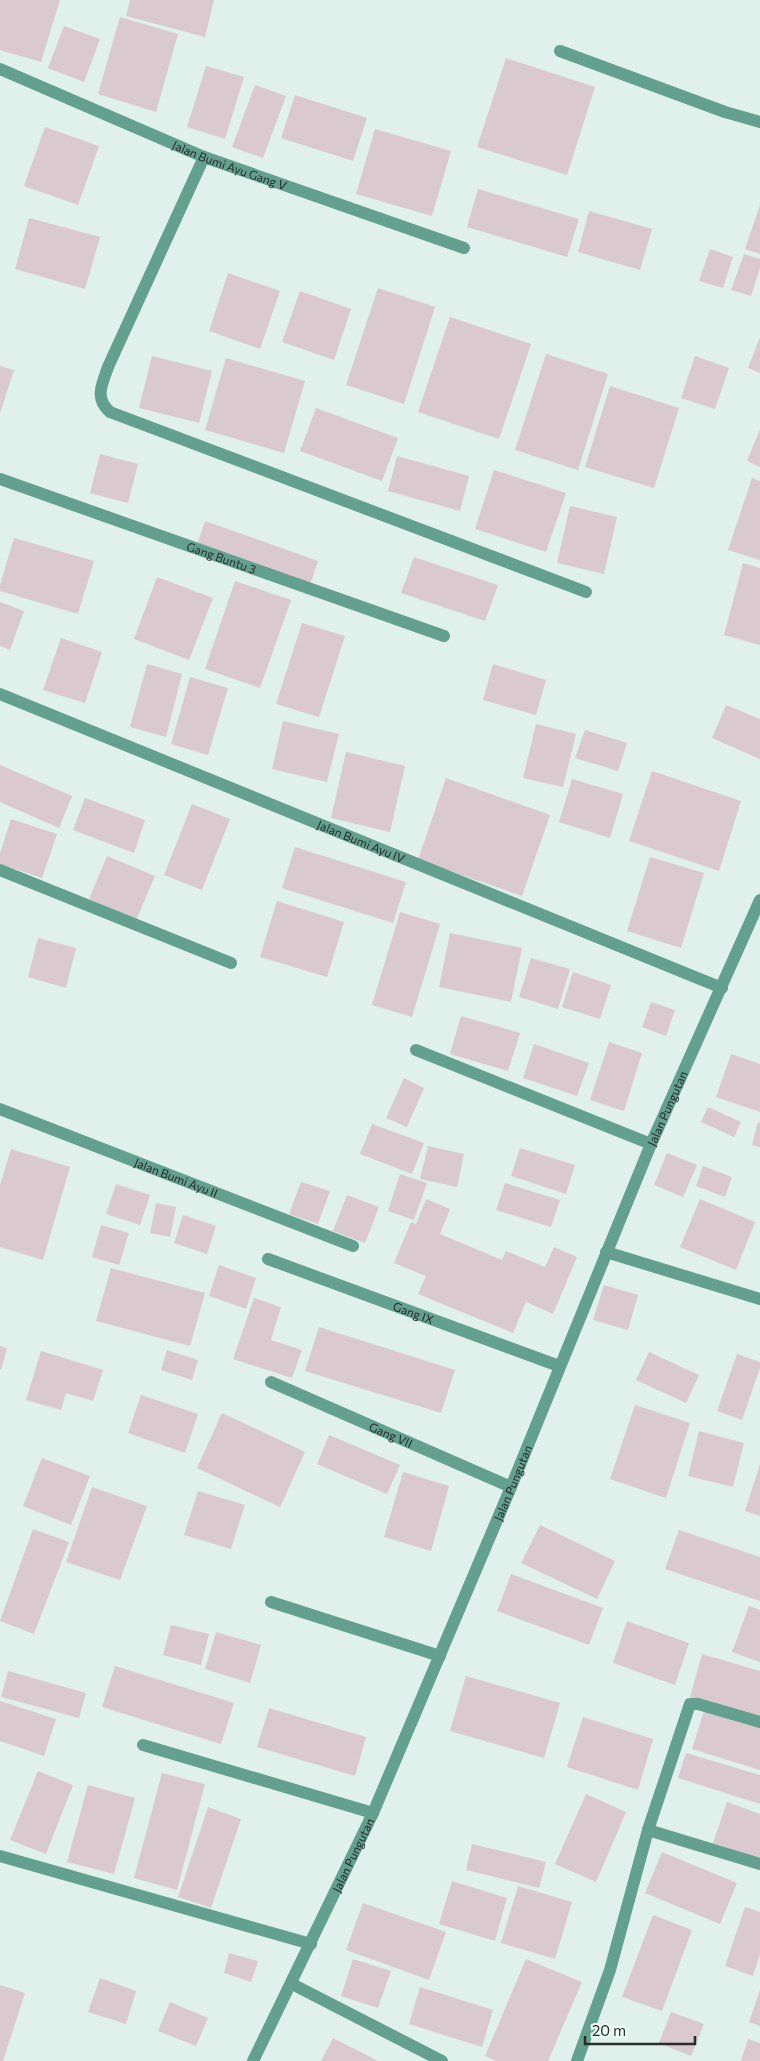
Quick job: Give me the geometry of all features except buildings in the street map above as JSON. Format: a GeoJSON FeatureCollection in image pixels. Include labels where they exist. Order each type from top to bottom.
{"type":"FeatureCollection","features":[{"type":"Feature","properties":{"kind":"street"},"geometry":{"type":"LineString","coordinates":[[560,51],[725,112],[760,122]]}},
{"type":"Feature","properties":{"kind":"street","name":"Jalan Bumi Ayu Gang V"},"geometry":{"type":"LineString","coordinates":[[0,69],[204,157],[464,248]]}},
{"type":"Feature","properties":{"kind":"street"},"geometry":{"type":"LineString","coordinates":[[204,157],[108,367],[101,392],[102,406],[110,412],[586,592]]}},
{"type":"Feature","properties":{"kind":"street","name":"Gang Buntu 3"},"geometry":{"type":"LineString","coordinates":[[0,479],[444,636]]}},
{"type":"Feature","properties":{"kind":"street","name":"Jalan Bumi Ayu IV"},"geometry":{"type":"LineString","coordinates":[[0,694],[722,988]]}},
{"type":"Feature","properties":{"kind":"street"},"geometry":{"type":"LineString","coordinates":[[0,870],[231,963]]}},
{"type":"Feature","properties":{"kind":"street","name":"Jalan Pungutan"},"geometry":{"type":"LineString","coordinates":[[253,2061],[292,1984],[373,1813],[511,1487],[651,1144],[760,900]]}},
{"type":"Feature","properties":{"kind":"street"},"geometry":{"type":"LineString","coordinates":[[416,1050],[651,1144]]}},
{"type":"Feature","properties":{"kind":"street","name":"Jalan Bumi Ayu II"},"geometry":{"type":"LineString","coordinates":[[0,1109],[353,1246]]}},
{"type":"Feature","properties":{"kind":"street"},"geometry":{"type":"LineString","coordinates":[[606,1252],[760,1299]]}},
{"type":"Feature","properties":{"kind":"street","name":"Gang IX"},"geometry":{"type":"LineString","coordinates":[[268,1259],[559,1366]]}},
{"type":"Feature","properties":{"kind":"street","name":"Gang VII"},"geometry":{"type":"LineString","coordinates":[[270,1382],[511,1487]]}},
{"type":"Feature","properties":{"kind":"street"},"geometry":{"type":"LineString","coordinates":[[271,1602],[440,1656]]}},
{"type":"Feature","properties":{"kind":"street"},"geometry":{"type":"LineString","coordinates":[[577,2061],[610,1970],[648,1830],[690,1704],[698,1704],[760,1722]]}},
{"type":"Feature","properties":{"kind":"street"},"geometry":{"type":"LineString","coordinates":[[143,1745],[373,1813]]}},
{"type":"Feature","properties":{"kind":"street"},"geometry":{"type":"LineString","coordinates":[[648,1830],[760,1864]]}},
{"type":"Feature","properties":{"kind":"street"},"geometry":{"type":"LineString","coordinates":[[0,1856],[311,1944]]}},
{"type":"Feature","properties":{"kind":"street"},"geometry":{"type":"LineString","coordinates":[[292,1984],[442,2061]]}}]}
